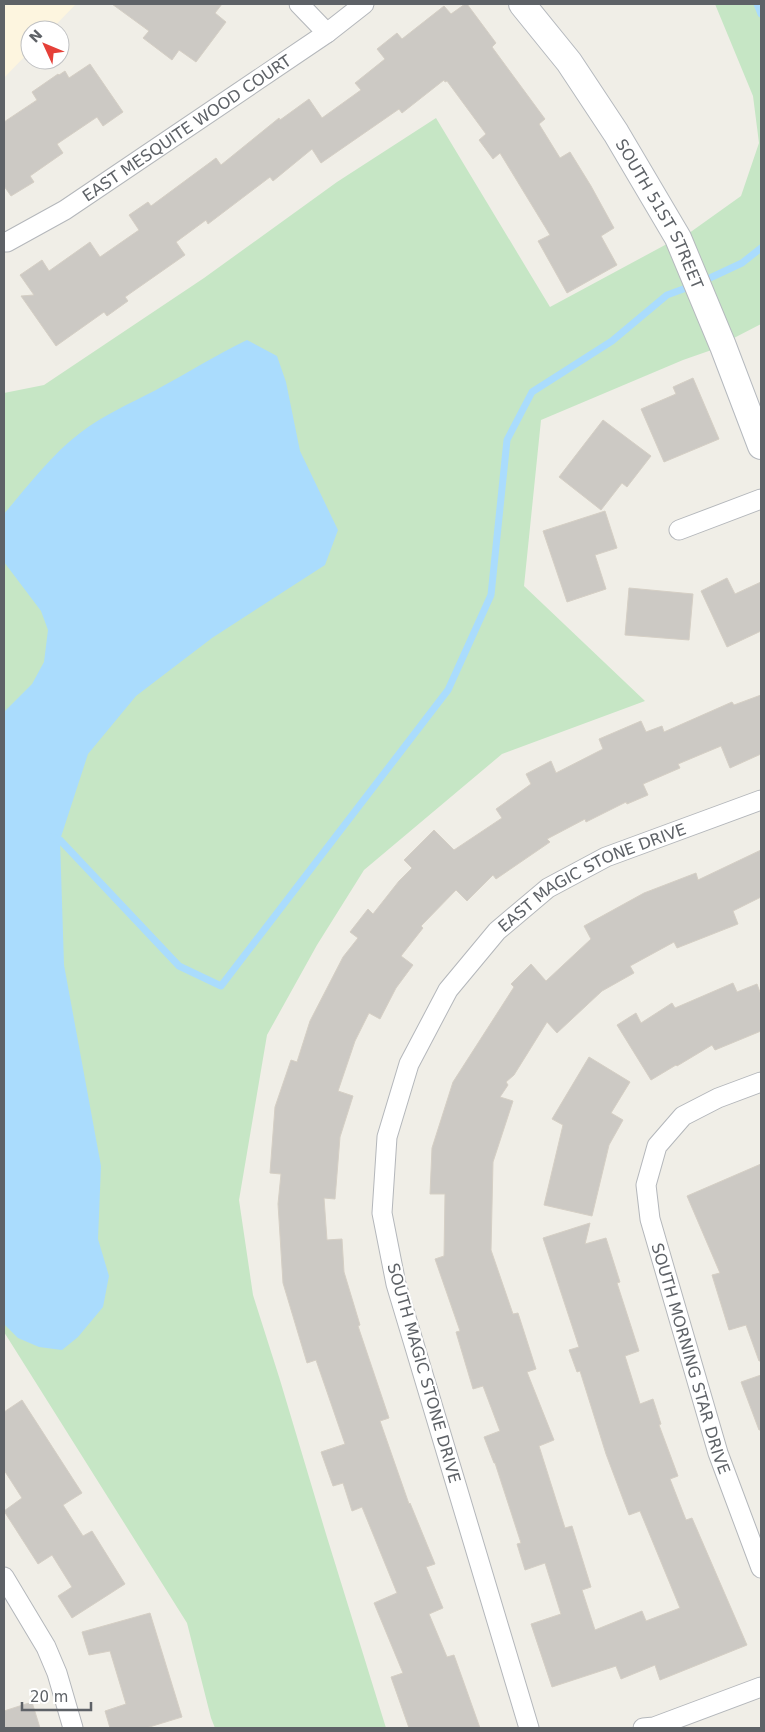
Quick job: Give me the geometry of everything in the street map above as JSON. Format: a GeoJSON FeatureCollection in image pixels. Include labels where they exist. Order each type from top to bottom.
{"type":"FeatureCollection","features":[{"type":"Feature","properties":{"kind":"street"},"geometry":{"type":"LineString","coordinates":[[299,4],[327,33]]}},
{"type":"Feature","properties":{"kind":"street","name":"EAST MESQUITE WOOD COURT"},"geometry":{"type":"LineString","coordinates":[[4,242],[65,210],[327,33],[364,4]]}},
{"type":"Feature","properties":{"kind":"street","name":"SOUTH 51ST STREET"},"geometry":{"type":"LineString","coordinates":[[522,4],[569,62],[616,133],[678,238],[723,346],[761,446]]}},
{"type":"Feature","properties":{"kind":"street"},"geometry":{"type":"LineString","coordinates":[[679,530],[761,499]]}},
{"type":"Feature","properties":{"kind":"street","name":"EAST MAGIC STONE DRIVE"},"geometry":{"type":"LineString","coordinates":[[448,990],[497,931],[548,888],[606,857],[761,800]]}},
{"type":"Feature","properties":{"kind":"street","name":"SOUTH MAGIC STONE DRIVE"},"geometry":{"type":"LineString","coordinates":[[448,990],[409,1064],[387,1137],[382,1213],[396,1284],[529,1728]]}},
{"type":"Feature","properties":{"kind":"street","name":"SOUTH MORNING STAR DRIVE"},"geometry":{"type":"LineString","coordinates":[[761,1082],[718,1098],[683,1116],[657,1146],[646,1185],[650,1219],[718,1453],[761,1568]]}},
{"type":"Feature","properties":{"kind":"street"},"geometry":{"type":"LineString","coordinates":[[4,1577],[46,1647],[57,1673],[73,1728]]}},
{"type":"Feature","properties":{"kind":"street"},"geometry":{"type":"LineString","coordinates":[[643,1728],[654,1727],[761,1687]]}},
{"type":"Feature","properties":{"kind":"shaded area"},"geometry":{"type":"Polygon","coordinates":[[[4,4],[76,4],[61,20],[20,20],[20,61],[4,78],[4,4]]]}},
{"type":"Feature","properties":{"kind":"green space"},"geometry":{"type":"Polygon","coordinates":[[[715,4],[761,4],[761,324],[732,339],[685,236],[741,196],[759,143],[753,96],[715,4]]]}},
{"type":"Feature","properties":{"kind":"green space"},"geometry":{"type":"Polygon","coordinates":[[[436,118],[550,307],[678,238],[723,346],[683,360],[541,420],[524,586],[645,701],[502,754],[364,870],[317,945],[267,1035],[239,1200],[253,1295],[386,1728],[215,1728],[187,1623],[4,1332],[4,393],[44,385],[204,278],[337,182],[436,118]]]}},
{"type":"Feature","properties":{"kind":"water"},"geometry":{"type":"Polygon","coordinates":[[[247,340],[277,356],[286,382],[300,451],[338,530],[325,565],[212,638],[136,696],[88,754],[60,840],[64,965],[101,1166],[98,1239],[109,1276],[103,1307],[78,1337],[62,1350],[39,1347],[18,1338],[4,1324],[4,712],[32,684],[44,662],[48,630],[41,611],[4,562],[4,514],[49,461],[70,441],[89,427],[247,340]]]}},
{"type":"Feature","properties":{"kind":"building"},"geometry":{"type":"Polygon","coordinates":[[[112,4],[222,4],[215,13],[226,22],[196,62],[179,50],[172,60],[143,38],[149,31],[112,4]]]}},
{"type":"Feature","properties":{"kind":"building"},"geometry":{"type":"Polygon","coordinates":[[[467,4],[496,43],[492,47],[545,119],[539,124],[560,158],[570,152],[591,186],[614,228],[601,236],[617,265],[567,293],[538,241],[550,235],[500,153],[493,159],[479,140],[486,134],[447,81],[445,82],[444,80],[402,113],[399,109],[321,163],[312,149],[273,181],[270,177],[208,224],[206,220],[176,242],[185,255],[125,297],[128,301],[107,316],[104,312],[56,346],[21,296],[34,295],[20,275],[42,260],[49,271],[90,242],[100,257],[139,230],[129,215],[148,202],[151,206],[216,158],[221,165],[279,118],[280,120],[309,99],[322,118],[361,90],[355,83],[385,59],[377,49],[397,33],[402,39],[444,6],[451,14],[467,4]]]}},
{"type":"Feature","properties":{"kind":"building"},"geometry":{"type":"Polygon","coordinates":[[[90,64],[123,112],[103,126],[97,117],[57,144],[63,153],[30,176],[34,182],[11,196],[4,186],[4,122],[37,100],[32,92],[58,74],[65,71],[69,78],[90,64]]]}},
{"type":"Feature","properties":{"kind":"building"},"geometry":{"type":"Polygon","coordinates":[[[693,378],[719,439],[664,462],[641,409],[676,394],[673,387],[693,378]]]}},
{"type":"Feature","properties":{"kind":"building"},"geometry":{"type":"Polygon","coordinates":[[[603,420],[651,456],[627,487],[622,483],[601,510],[559,477],[603,420]]]}},
{"type":"Feature","properties":{"kind":"building"},"geometry":{"type":"Polygon","coordinates":[[[605,511],[617,548],[595,555],[606,589],[567,602],[543,531],[605,511]]]}},
{"type":"Feature","properties":{"kind":"building"},"geometry":{"type":"Polygon","coordinates":[[[727,578],[735,594],[761,582],[761,631],[727,647],[701,591],[727,578]]]}},
{"type":"Feature","properties":{"kind":"building"},"geometry":{"type":"Polygon","coordinates":[[[629,588],[693,594],[689,640],[625,635],[629,588]]]}},
{"type":"Feature","properties":{"kind":"building"},"geometry":{"type":"Polygon","coordinates":[[[761,695],[761,754],[730,768],[721,746],[678,764],[680,768],[643,784],[648,795],[627,804],[626,802],[586,822],[585,819],[547,839],[550,842],[496,879],[493,875],[467,901],[456,890],[421,926],[423,928],[401,956],[413,965],[396,988],[380,1019],[369,1013],[355,1041],[338,1091],[353,1096],[340,1137],[335,1199],[324,1198],[327,1240],[342,1239],[344,1272],[360,1325],[358,1326],[389,1418],[380,1421],[409,1504],[435,1564],[426,1567],[443,1608],[429,1614],[447,1657],[454,1655],[480,1728],[409,1728],[391,1677],[403,1673],[374,1603],[397,1593],[362,1507],[352,1511],[343,1483],[333,1486],[321,1452],[345,1444],[316,1360],[307,1363],[283,1283],[278,1204],[281,1174],[270,1173],[275,1107],[291,1060],[297,1062],[310,1021],[343,957],[358,938],[350,932],[368,909],[373,914],[399,881],[412,868],[404,860],[434,830],[454,850],[502,818],[496,809],[531,784],[526,774],[551,761],[556,773],[603,749],[599,739],[641,721],[646,732],[662,726],[664,732],[732,702],[734,705],[761,695]]]}},
{"type":"Feature","properties":{"kind":"building"},"geometry":{"type":"Polygon","coordinates":[[[761,850],[761,897],[733,911],[738,924],[677,948],[674,942],[630,966],[634,973],[602,991],[557,1033],[547,1022],[514,1075],[506,1082],[508,1085],[500,1097],[513,1101],[493,1162],[491,1250],[513,1314],[518,1313],[536,1369],[527,1372],[554,1440],[539,1446],[565,1528],[572,1526],[591,1587],[582,1590],[595,1630],[642,1611],[646,1621],[680,1608],[640,1511],[629,1515],[606,1454],[580,1371],[577,1372],[569,1350],[579,1347],[543,1238],[590,1223],[585,1244],[606,1238],[620,1282],[617,1283],[639,1351],[625,1356],[640,1404],[653,1399],[661,1424],[659,1425],[678,1476],[670,1479],[686,1520],[692,1518],[747,1645],[660,1680],[655,1665],[621,1679],[616,1666],[552,1687],[531,1624],[561,1614],[545,1563],[525,1570],[517,1544],[521,1543],[495,1463],[484,1437],[500,1431],[483,1386],[473,1389],[456,1332],[460,1331],[435,1259],[444,1256],[445,1194],[430,1194],[432,1148],[453,1082],[514,987],[511,984],[531,964],[546,981],[591,939],[584,926],[644,893],[696,873],[698,880],[761,850]]]}},
{"type":"Feature","properties":{"kind":"building"},"geometry":{"type":"Polygon","coordinates":[[[733,983],[737,992],[757,984],[761,995],[761,1031],[715,1050],[712,1045],[651,1080],[617,1025],[636,1013],[641,1023],[672,1003],[675,1008],[733,983]]]}},
{"type":"Feature","properties":{"kind":"building"},"geometry":{"type":"Polygon","coordinates":[[[589,1057],[630,1082],[611,1113],[623,1120],[609,1145],[592,1216],[544,1205],[563,1125],[552,1119],[589,1057]]]}},
{"type":"Feature","properties":{"kind":"building"},"geometry":{"type":"Polygon","coordinates":[[[761,1164],[761,1361],[759,1361],[746,1325],[729,1330],[712,1275],[720,1273],[687,1196],[761,1164]]]}},
{"type":"Feature","properties":{"kind":"building"},"geometry":{"type":"Polygon","coordinates":[[[761,1375],[761,1430],[759,1430],[741,1382],[761,1375]]]}},
{"type":"Feature","properties":{"kind":"building"},"geometry":{"type":"Polygon","coordinates":[[[22,1400],[82,1493],[63,1505],[83,1536],[92,1531],[125,1584],[72,1618],[58,1596],[72,1587],[52,1555],[38,1564],[4,1511],[22,1498],[4,1470],[4,1412],[22,1400]]]}},
{"type":"Feature","properties":{"kind":"building"},"geometry":{"type":"Polygon","coordinates":[[[150,1613],[182,1717],[146,1728],[110,1728],[105,1711],[126,1704],[110,1651],[89,1655],[82,1632],[150,1613]]]}},
{"type":"Feature","properties":{"kind":"building"},"geometry":{"type":"Polygon","coordinates":[[[32,1702],[40,1728],[4,1728],[4,1711],[32,1702]]]}},
{"type":"Feature","properties":{"kind":"waterway"},"geometry":{"type":"LineString","coordinates":[[757,4],[761,14]]}},
{"type":"Feature","properties":{"kind":"waterway"},"geometry":{"type":"LineString","coordinates":[[53,837],[60,840],[179,966],[221,986],[448,690],[491,595],[507,440],[532,392],[612,341],[667,295],[697,284],[742,263],[761,248]]}}]}
